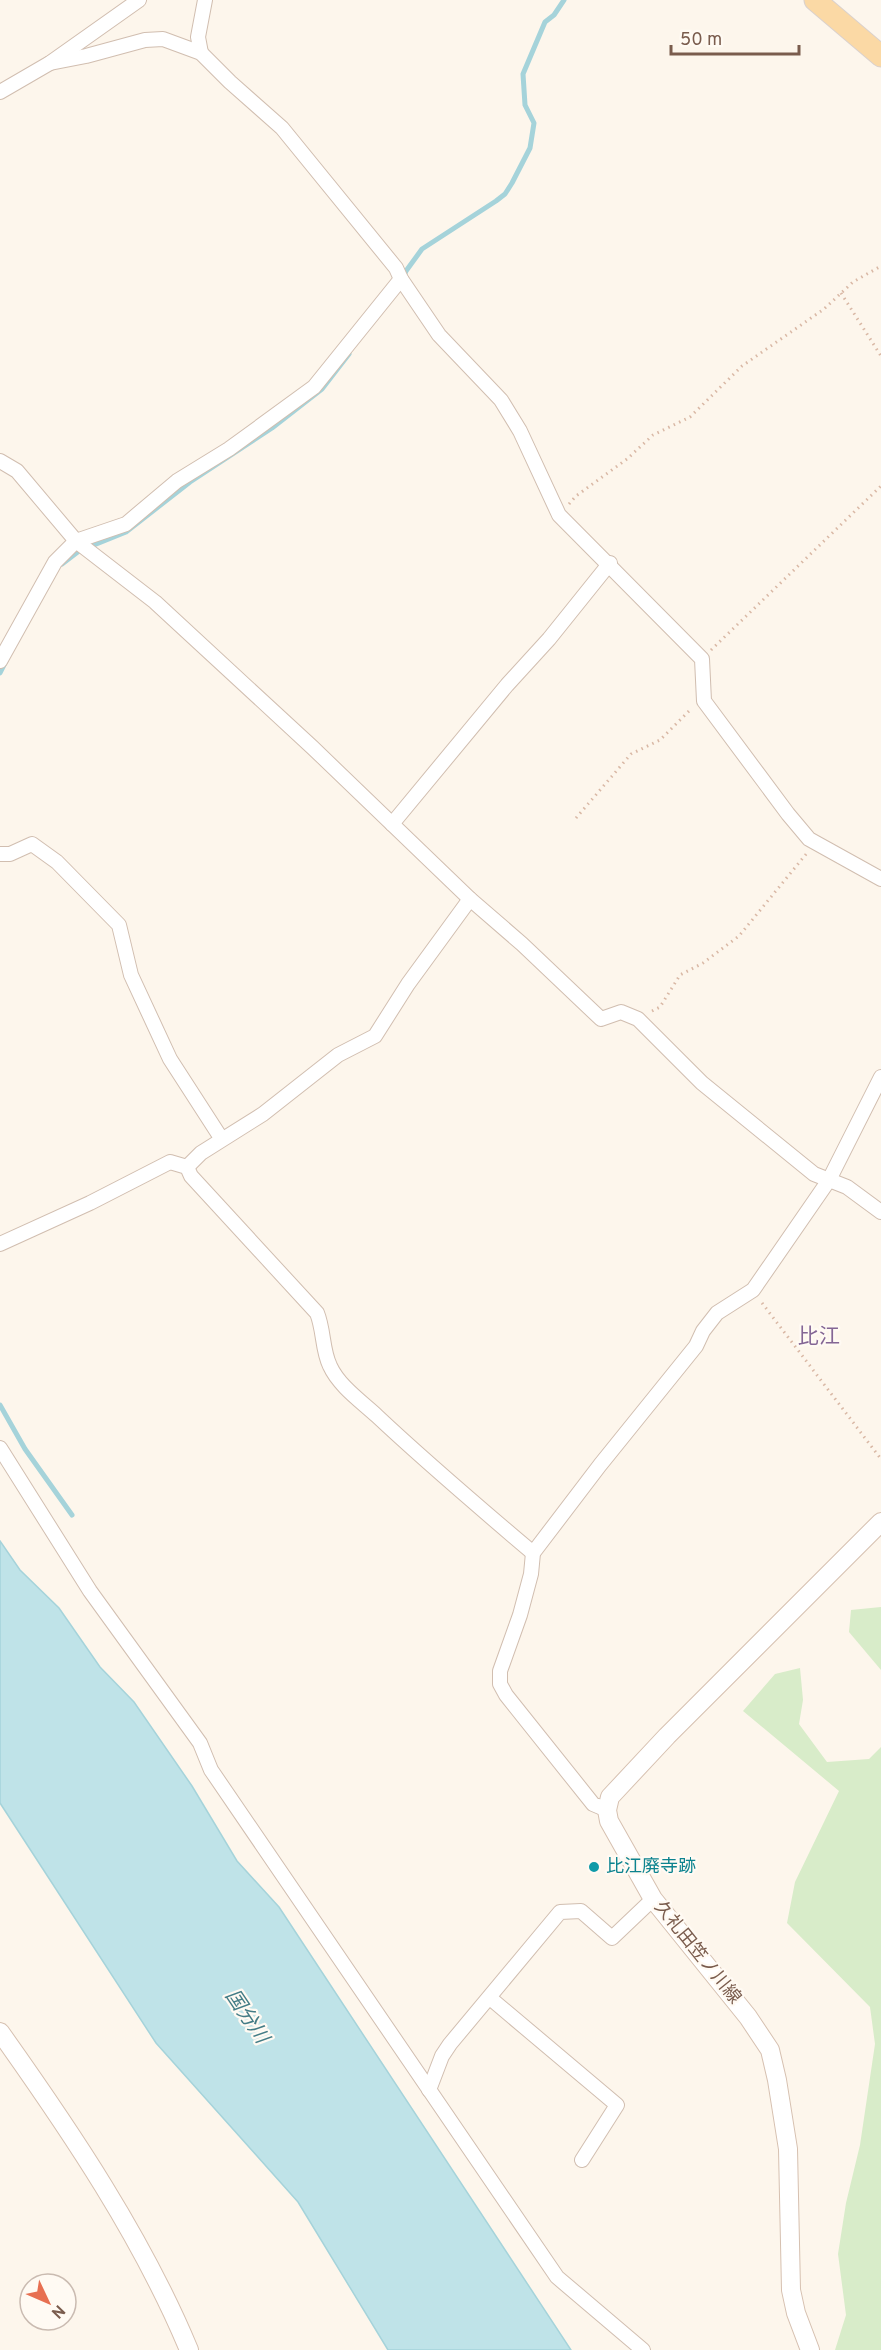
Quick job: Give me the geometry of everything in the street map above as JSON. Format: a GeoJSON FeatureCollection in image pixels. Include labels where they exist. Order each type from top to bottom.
{"type":"FeatureCollection","features":[{"type":"Feature","properties":{"kind":"main road"},"geometry":{"type":"LineString","coordinates":[[815,0],[881,56]]}},
{"type":"Feature","properties":{"kind":"main road"},"geometry":{"type":"LineString","coordinates":[[607,1810],[610,1797],[667,1736],[881,1522]]}},
{"type":"Feature","properties":{"kind":"main road","name":"久礼田笠ノ川線"},"geometry":{"type":"LineString","coordinates":[[607,1810],[609,1821],[653,1899],[748,2016],[770,2050],[788,2150],[791,2290],[796,2313],[810,2350]]}},
{"type":"Feature","properties":{"kind":"main road"},"geometry":{"type":"LineString","coordinates":[[0,2032],[60,2116],[153,2271],[189,2350]]}},
{"type":"Feature","properties":{"kind":"street"},"geometry":{"type":"LineString","coordinates":[[0,92],[50,63],[139,0]]}},
{"type":"Feature","properties":{"kind":"street"},"geometry":{"type":"LineString","coordinates":[[201,53],[198,37],[205,0]]}},
{"type":"Feature","properties":{"kind":"street"},"geometry":{"type":"LineString","coordinates":[[50,63],[145,40],[163,39],[201,53],[282,128],[396,268],[439,335],[501,400],[520,431],[559,514],[610,563],[702,659],[704,701],[788,814],[809,839],[881,879]]}},
{"type":"Feature","properties":{"kind":"street"},"geometry":{"type":"LineString","coordinates":[[0,661],[55,562],[126,524],[177,481],[229,449],[314,387],[403,282]]}},
{"type":"Feature","properties":{"kind":"street"},"geometry":{"type":"LineString","coordinates":[[0,461],[17,471],[84,547],[155,602],[470,899],[522,944],[601,1019],[621,1012],[638,1019],[702,1083],[814,1174],[847,1187],[881,1212]]}},
{"type":"Feature","properties":{"kind":"street"},"geometry":{"type":"LineString","coordinates":[[392,824],[507,685],[549,639],[610,563]]}},
{"type":"Feature","properties":{"kind":"street"},"geometry":{"type":"LineString","coordinates":[[0,854],[10,854],[32,844],[57,862],[119,925],[131,975],[170,1059],[221,1138]]}},
{"type":"Feature","properties":{"kind":"street"},"geometry":{"type":"LineString","coordinates":[[187,1167],[221,1138],[263,1114],[338,1055],[375,1036],[408,984],[470,899]]}},
{"type":"Feature","properties":{"kind":"street"},"geometry":{"type":"LineString","coordinates":[[607,1810],[592,1804],[506,1695],[500,1684],[500,1671],[520,1615],[531,1574],[533,1553],[600,1465],[696,1346],[703,1330],[717,1313],[753,1290],[829,1180],[881,1077]]}},
{"type":"Feature","properties":{"kind":"street"},"geometry":{"type":"LineString","coordinates":[[0,1244],[90,1203],[170,1162],[187,1167],[191,1176],[317,1313],[322,1326],[330,1368],[341,1382],[402,1439],[533,1553]]}},
{"type":"Feature","properties":{"kind":"street"},"geometry":{"type":"LineString","coordinates":[[0,1448],[90,1591],[200,1743],[211,1770],[557,2277],[643,2350]]}},
{"type":"Feature","properties":{"kind":"street"},"geometry":{"type":"LineString","coordinates":[[429,2090],[442,2056],[450,2044],[560,1912],[581,1911],[612,1938],[653,1899]]}},
{"type":"Feature","properties":{"kind":"street"},"geometry":{"type":"LineString","coordinates":[[490,1998],[617,2105],[582,2160]]}},
{"type":"Feature","properties":{"kind":"path"},"geometry":{"type":"LineString","coordinates":[[559,514],[576,496],[627,459],[653,435],[690,417],[742,366],[824,309],[853,282],[881,266]]}},
{"type":"Feature","properties":{"kind":"path"},"geometry":{"type":"LineString","coordinates":[[841,293],[881,356]]}},
{"type":"Feature","properties":{"kind":"path"},"geometry":{"type":"LineString","coordinates":[[702,659],[881,486]]}},
{"type":"Feature","properties":{"kind":"path"},"geometry":{"type":"LineString","coordinates":[[576,818],[631,754],[660,740],[703,697]]}},
{"type":"Feature","properties":{"kind":"path"},"geometry":{"type":"LineString","coordinates":[[638,1019],[660,1007],[680,975],[703,963],[739,936],[815,843]]}},
{"type":"Feature","properties":{"kind":"path"},"geometry":{"type":"LineString","coordinates":[[753,1290],[881,1459]]}},
{"type":"Feature","properties":{"kind":"green space"},"geometry":{"type":"Polygon","coordinates":[[[881,1607],[881,1670],[849,1632],[851,1610],[881,1607]]]}},
{"type":"Feature","properties":{"kind":"green space"},"geometry":{"type":"Polygon","coordinates":[[[800,1668],[803,1700],[799,1724],[827,1762],[869,1759],[881,1747],[881,2350],[835,2350],[846,2315],[838,2254],[846,2203],[860,2145],[875,2044],[870,2007],[787,1923],[795,1882],[839,1791],[743,1711],[775,1674],[800,1668]]]}},
{"type":"Feature","properties":{"kind":"water","name":"国分川"},"geometry":{"type":"Polygon","coordinates":[[[0,1541],[20,1570],[59,1608],[100,1667],[134,1702],[192,1786],[237,1861],[279,1907],[571,2350],[388,2350],[298,2202],[156,2043],[0,1803],[0,1541]]]}},
{"type":"Feature","properties":{"kind":"waterway"},"geometry":{"type":"LineString","coordinates":[[403,278],[422,249],[496,201],[505,194],[512,183],[530,148],[534,123],[525,105],[523,74],[545,22],[554,15],[564,0]]}},
{"type":"Feature","properties":{"kind":"waterway"},"geometry":{"type":"LineString","coordinates":[[62,564],[79,551],[126,532],[190,482],[272,428],[322,389],[349,354]]}},
{"type":"Feature","properties":{"kind":"waterway"},"geometry":{"type":"LineString","coordinates":[[0,673],[6,661]]}},
{"type":"Feature","properties":{"kind":"waterway"},"geometry":{"type":"LineString","coordinates":[[0,1405],[25,1449],[72,1515]]}},
{"type":"Feature","properties":{"kind":"place","name":"比江廃寺跡"},"geometry":{"type":"Point","coordinates":[594,1867]}},
{"type":"Feature","properties":{"kind":"district","name":"比江"},"geometry":{"type":"Point","coordinates":[819,1337]}}]}
